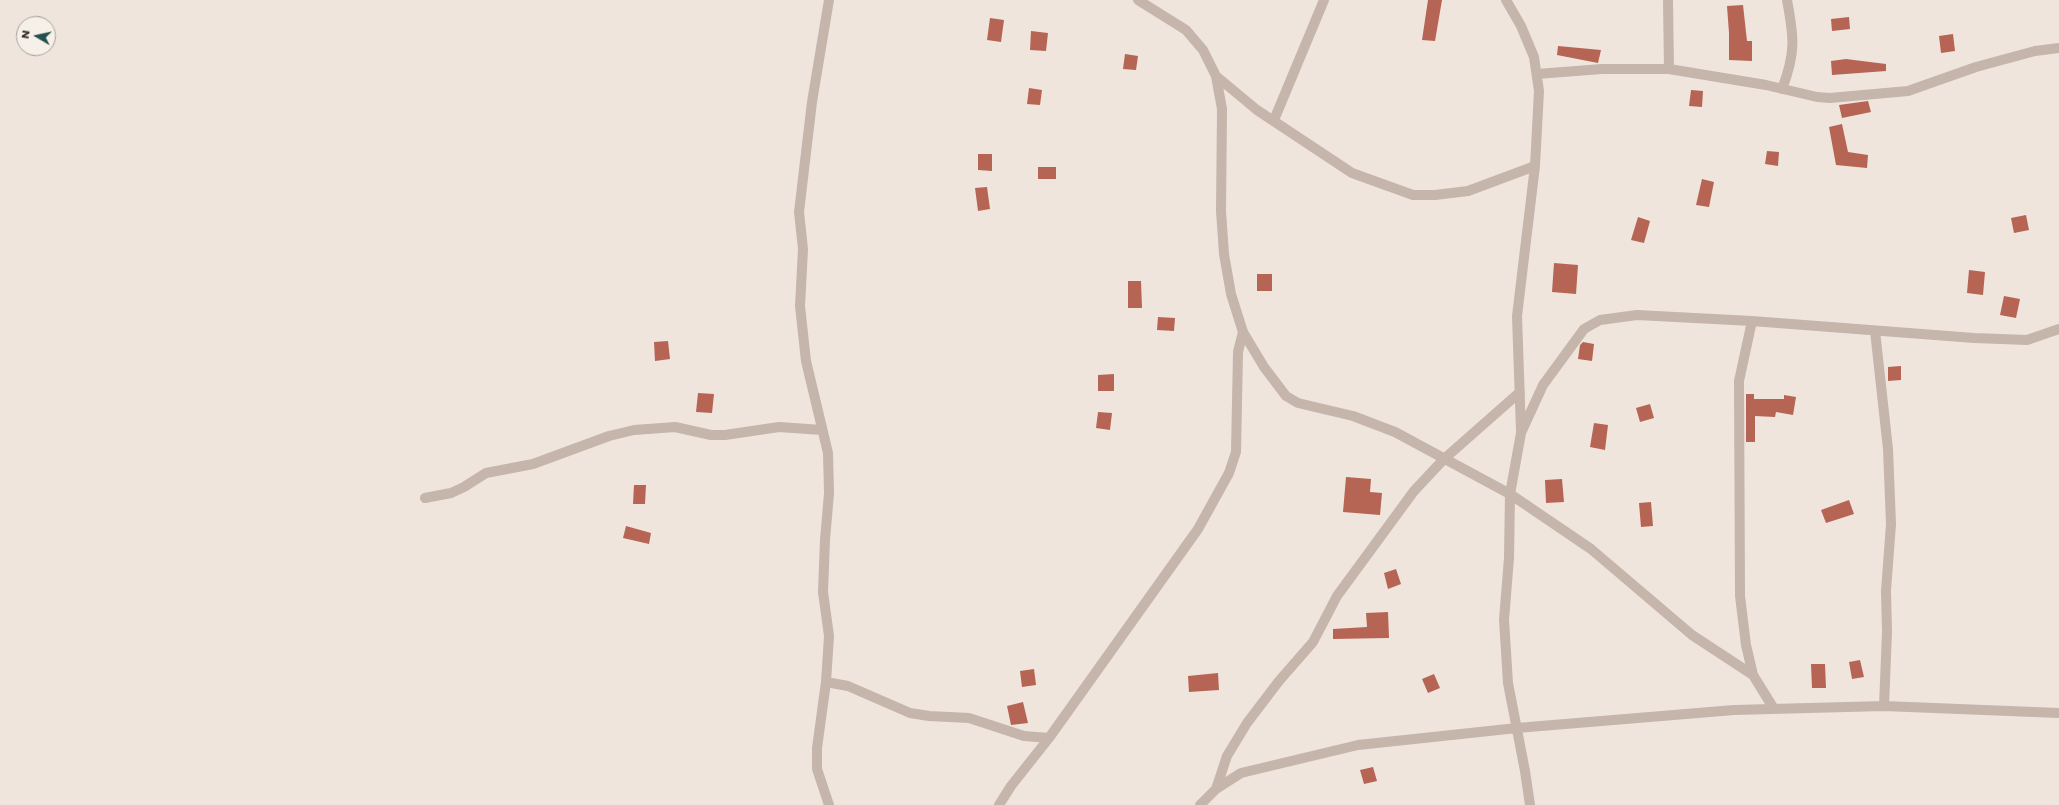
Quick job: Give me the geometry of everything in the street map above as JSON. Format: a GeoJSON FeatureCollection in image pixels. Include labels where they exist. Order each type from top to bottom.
{"type":"FeatureCollection","features":[{"type":"Feature","properties":{"kind":"street"},"geometry":{"type":"LineString","coordinates":[[829,0],[812,102],[800,212],[802,249],[800,306],[806,361],[828,453],[829,493],[823,592],[829,636],[826,682],[817,748],[817,769],[829,805]]}},
{"type":"Feature","properties":{"kind":"street"},"geometry":{"type":"LineString","coordinates":[[1138,0],[1186,30],[1203,50],[1216,76],[1222,108],[1221,211],[1224,254],[1231,294],[1243,332],[1264,367],[1290,400],[1353,416],[1395,432],[1510,494],[1591,549],[1692,634],[1753,674]]}},
{"type":"Feature","properties":{"kind":"street"},"geometry":{"type":"LineString","coordinates":[[1274,120],[1324,0]]}},
{"type":"Feature","properties":{"kind":"street"},"geometry":{"type":"LineString","coordinates":[[1506,0],[1521,26],[1534,57],[1539,91],[1535,166],[1517,316],[1521,433],[1510,494],[1509,558],[1504,620],[1508,683],[1530,805]]}},
{"type":"Feature","properties":{"kind":"street"},"geometry":{"type":"LineString","coordinates":[[1668,0],[1669,69]]}},
{"type":"Feature","properties":{"kind":"street"},"geometry":{"type":"LineString","coordinates":[[1782,89],[1793,54],[1793,30],[1787,0]]}},
{"type":"Feature","properties":{"kind":"street"},"geometry":{"type":"LineString","coordinates":[[1537,74],[1602,69],[1669,69],[1782,89],[1817,97],[1830,98],[1908,91],[1976,67],[2035,52],[2059,48]]}},
{"type":"Feature","properties":{"kind":"street"},"geometry":{"type":"LineString","coordinates":[[1216,76],[1257,110],[1352,173],[1413,195],[1435,195],[1468,191],[1535,166]]}},
{"type":"Feature","properties":{"kind":"street"},"geometry":{"type":"LineString","coordinates":[[1521,433],[1543,385],[1584,328],[1600,320],[1637,315],[1752,321],[1974,338],[2027,340],[2059,329]]}},
{"type":"Feature","properties":{"kind":"street"},"geometry":{"type":"LineString","coordinates":[[1752,321],[1739,381],[1740,596],[1746,645],[1753,674],[1774,709]]}},
{"type":"Feature","properties":{"kind":"street"},"geometry":{"type":"LineString","coordinates":[[1875,331],[1888,449],[1891,524],[1886,591],[1887,632],[1884,706]]}},
{"type":"Feature","properties":{"kind":"street"},"geometry":{"type":"LineString","coordinates":[[999,805],[1011,786],[1049,738],[1198,529],[1229,473],[1236,452],[1238,352],[1243,332]]}},
{"type":"Feature","properties":{"kind":"street"},"geometry":{"type":"LineString","coordinates":[[1216,789],[1228,756],[1247,723],[1279,681],[1313,642],[1337,596],[1414,491],[1444,458],[1520,392]]}},
{"type":"Feature","properties":{"kind":"street"},"geometry":{"type":"LineString","coordinates":[[425,498],[451,493],[464,487],[486,473],[533,464],[609,436],[634,430],[675,427],[711,435],[725,435],[779,427],[822,430]]}},
{"type":"Feature","properties":{"kind":"street"},"geometry":{"type":"LineString","coordinates":[[826,682],[848,686],[910,713],[930,716],[969,718],[1016,734],[1049,738]]}},
{"type":"Feature","properties":{"kind":"street"},"geometry":{"type":"LineString","coordinates":[[1200,805],[1216,789],[1241,773],[1358,745],[1517,728],[1734,710],[1884,706],[2059,713]]}},
{"type":"Feature","properties":{"kind":"building"},"geometry":{"type":"Polygon","coordinates":[[[1428,0],[1442,0],[1435,41],[1422,40],[1428,0]]]}},
{"type":"Feature","properties":{"kind":"building"},"geometry":{"type":"Polygon","coordinates":[[[1743,5],[1747,41],[1752,41],[1752,61],[1729,60],[1727,6],[1743,5]]]}},
{"type":"Feature","properties":{"kind":"building"},"geometry":{"type":"Polygon","coordinates":[[[1849,17],[1850,29],[1832,31],[1831,19],[1849,17]]]}},
{"type":"Feature","properties":{"kind":"building"},"geometry":{"type":"Polygon","coordinates":[[[990,18],[1004,20],[1001,42],[987,40],[990,18]]]}},
{"type":"Feature","properties":{"kind":"building"},"geometry":{"type":"Polygon","coordinates":[[[1031,31],[1048,33],[1046,51],[1030,50],[1031,31]]]}},
{"type":"Feature","properties":{"kind":"building"},"geometry":{"type":"Polygon","coordinates":[[[1953,34],[1955,51],[1941,53],[1939,36],[1953,34]]]}},
{"type":"Feature","properties":{"kind":"building"},"geometry":{"type":"Polygon","coordinates":[[[1558,46],[1601,50],[1598,63],[1557,55],[1558,46]]]}},
{"type":"Feature","properties":{"kind":"building"},"geometry":{"type":"Polygon","coordinates":[[[1125,54],[1138,56],[1136,70],[1123,69],[1125,54]]]}},
{"type":"Feature","properties":{"kind":"building"},"geometry":{"type":"Polygon","coordinates":[[[1846,59],[1886,64],[1886,71],[1832,75],[1831,61],[1846,59]]]}},
{"type":"Feature","properties":{"kind":"building"},"geometry":{"type":"Polygon","coordinates":[[[1029,88],[1042,90],[1040,105],[1027,104],[1029,88]]]}},
{"type":"Feature","properties":{"kind":"building"},"geometry":{"type":"Polygon","coordinates":[[[1691,90],[1703,91],[1702,107],[1689,106],[1691,90]]]}},
{"type":"Feature","properties":{"kind":"building"},"geometry":{"type":"Polygon","coordinates":[[[1868,101],[1871,112],[1842,118],[1839,105],[1868,101]]]}},
{"type":"Feature","properties":{"kind":"building"},"geometry":{"type":"Polygon","coordinates":[[[1842,124],[1848,152],[1868,155],[1867,168],[1836,165],[1829,127],[1842,124]]]}},
{"type":"Feature","properties":{"kind":"building"},"geometry":{"type":"Polygon","coordinates":[[[1767,151],[1779,152],[1778,166],[1765,164],[1767,151]]]}},
{"type":"Feature","properties":{"kind":"building"},"geometry":{"type":"Polygon","coordinates":[[[978,154],[992,154],[992,171],[978,170],[978,154]]]}},
{"type":"Feature","properties":{"kind":"building"},"geometry":{"type":"Polygon","coordinates":[[[1038,167],[1056,167],[1056,179],[1038,179],[1038,167]]]}},
{"type":"Feature","properties":{"kind":"building"},"geometry":{"type":"Polygon","coordinates":[[[1702,179],[1714,182],[1709,207],[1696,205],[1702,179]]]}},
{"type":"Feature","properties":{"kind":"building"},"geometry":{"type":"Polygon","coordinates":[[[987,187],[990,209],[978,211],[975,188],[987,187]]]}},
{"type":"Feature","properties":{"kind":"building"},"geometry":{"type":"Polygon","coordinates":[[[2026,215],[2029,230],[2014,233],[2011,218],[2026,215]]]}},
{"type":"Feature","properties":{"kind":"building"},"geometry":{"type":"Polygon","coordinates":[[[1638,217],[1650,221],[1644,243],[1631,240],[1638,217]]]}},
{"type":"Feature","properties":{"kind":"building"},"geometry":{"type":"Polygon","coordinates":[[[1554,263],[1578,265],[1576,294],[1552,292],[1554,263]]]}},
{"type":"Feature","properties":{"kind":"building"},"geometry":{"type":"Polygon","coordinates":[[[1969,270],[1985,272],[1983,295],[1967,293],[1969,270]]]}},
{"type":"Feature","properties":{"kind":"building"},"geometry":{"type":"Polygon","coordinates":[[[1257,274],[1272,274],[1272,291],[1257,291],[1257,274]]]}},
{"type":"Feature","properties":{"kind":"building"},"geometry":{"type":"Polygon","coordinates":[[[1128,281],[1141,281],[1142,308],[1128,308],[1128,281]]]}},
{"type":"Feature","properties":{"kind":"building"},"geometry":{"type":"Polygon","coordinates":[[[2004,296],[2020,299],[2016,318],[2000,315],[2004,296]]]}},
{"type":"Feature","properties":{"kind":"building"},"geometry":{"type":"Polygon","coordinates":[[[1158,317],[1175,318],[1174,331],[1157,330],[1158,317]]]}},
{"type":"Feature","properties":{"kind":"building"},"geometry":{"type":"Polygon","coordinates":[[[668,341],[670,359],[655,361],[654,342],[668,341]]]}},
{"type":"Feature","properties":{"kind":"building"},"geometry":{"type":"Polygon","coordinates":[[[1583,342],[1594,344],[1592,361],[1578,359],[1580,345],[1583,342]]]}},
{"type":"Feature","properties":{"kind":"building"},"geometry":{"type":"Polygon","coordinates":[[[1901,366],[1901,380],[1888,381],[1888,367],[1901,366]]]}},
{"type":"Feature","properties":{"kind":"building"},"geometry":{"type":"Polygon","coordinates":[[[1114,374],[1114,391],[1098,391],[1098,375],[1114,374]]]}},
{"type":"Feature","properties":{"kind":"building"},"geometry":{"type":"Polygon","coordinates":[[[698,393],[714,394],[712,413],[696,412],[698,393]]]}},
{"type":"Feature","properties":{"kind":"building"},"geometry":{"type":"Polygon","coordinates":[[[1746,394],[1754,394],[1754,399],[1784,399],[1784,395],[1796,397],[1793,415],[1776,412],[1775,417],[1755,416],[1755,442],[1746,442],[1746,394]]]}},
{"type":"Feature","properties":{"kind":"building"},"geometry":{"type":"Polygon","coordinates":[[[1650,404],[1654,418],[1640,422],[1636,408],[1650,404]]]}},
{"type":"Feature","properties":{"kind":"building"},"geometry":{"type":"Polygon","coordinates":[[[1098,412],[1112,413],[1110,430],[1096,428],[1098,412]]]}},
{"type":"Feature","properties":{"kind":"building"},"geometry":{"type":"Polygon","coordinates":[[[1594,423],[1608,425],[1605,450],[1590,447],[1594,423]]]}},
{"type":"Feature","properties":{"kind":"building"},"geometry":{"type":"Polygon","coordinates":[[[1346,477],[1371,479],[1370,492],[1382,493],[1380,515],[1343,512],[1346,477]]]}},
{"type":"Feature","properties":{"kind":"building"},"geometry":{"type":"Polygon","coordinates":[[[1562,479],[1564,502],[1546,503],[1545,480],[1562,479]]]}},
{"type":"Feature","properties":{"kind":"building"},"geometry":{"type":"Polygon","coordinates":[[[634,485],[646,485],[645,504],[633,504],[634,485]]]}},
{"type":"Feature","properties":{"kind":"building"},"geometry":{"type":"Polygon","coordinates":[[[1849,500],[1854,514],[1826,523],[1821,510],[1849,500]]]}},
{"type":"Feature","properties":{"kind":"building"},"geometry":{"type":"Polygon","coordinates":[[[1651,502],[1653,526],[1641,527],[1639,503],[1651,502]]]}},
{"type":"Feature","properties":{"kind":"building"},"geometry":{"type":"Polygon","coordinates":[[[626,526],[651,533],[649,544],[623,538],[626,526]]]}},
{"type":"Feature","properties":{"kind":"building"},"geometry":{"type":"Polygon","coordinates":[[[1396,569],[1401,584],[1388,589],[1384,573],[1396,569]]]}},
{"type":"Feature","properties":{"kind":"building"},"geometry":{"type":"Polygon","coordinates":[[[1388,612],[1389,638],[1333,639],[1333,629],[1367,627],[1366,613],[1388,612]]]}},
{"type":"Feature","properties":{"kind":"building"},"geometry":{"type":"Polygon","coordinates":[[[1860,660],[1864,677],[1852,679],[1849,662],[1860,660]]]}},
{"type":"Feature","properties":{"kind":"building"},"geometry":{"type":"Polygon","coordinates":[[[1811,664],[1825,664],[1826,688],[1812,688],[1811,664]]]}},
{"type":"Feature","properties":{"kind":"building"},"geometry":{"type":"Polygon","coordinates":[[[1034,669],[1036,685],[1022,687],[1020,671],[1034,669]]]}},
{"type":"Feature","properties":{"kind":"building"},"geometry":{"type":"Polygon","coordinates":[[[1218,673],[1219,690],[1189,692],[1188,676],[1218,673]]]}},
{"type":"Feature","properties":{"kind":"building"},"geometry":{"type":"Polygon","coordinates":[[[1434,674],[1440,688],[1428,693],[1422,679],[1434,674]]]}},
{"type":"Feature","properties":{"kind":"building"},"geometry":{"type":"Polygon","coordinates":[[[1023,702],[1028,723],[1011,725],[1007,706],[1023,702]]]}},
{"type":"Feature","properties":{"kind":"building"},"geometry":{"type":"Polygon","coordinates":[[[1373,767],[1377,781],[1364,784],[1360,770],[1373,767]]]}}]}
